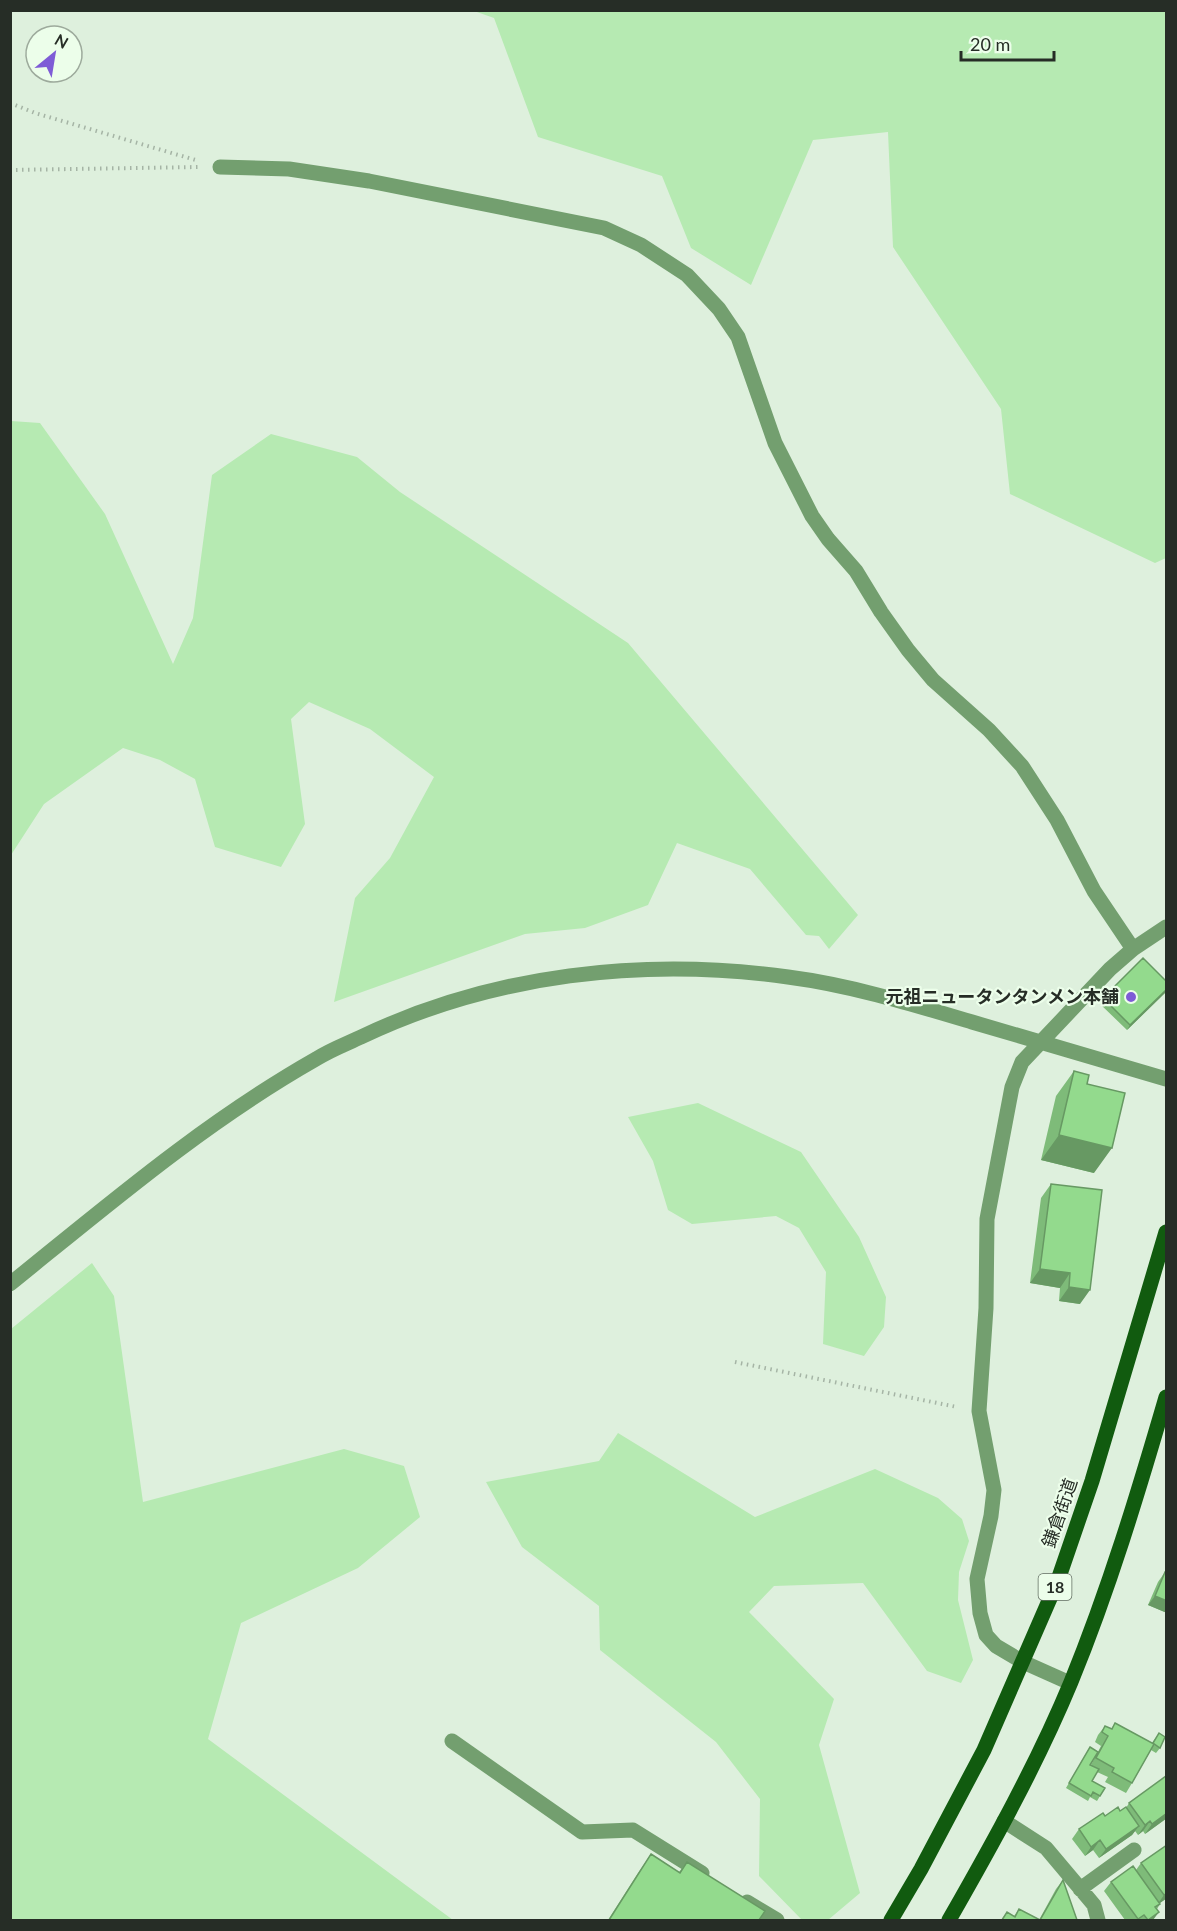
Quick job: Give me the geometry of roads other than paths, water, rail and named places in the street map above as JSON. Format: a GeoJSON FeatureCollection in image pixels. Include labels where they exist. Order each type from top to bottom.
{"type":"FeatureCollection","features":[{"type":"Feature","properties":{"kind":"main road","name":"鎌倉街道"},"geometry":{"type":"LineString","coordinates":[[891,1920],[921,1869],[984,1750],[1058,1580],[1092,1481],[1167,1232]]}},
{"type":"Feature","properties":{"kind":"main road"},"geometry":{"type":"LineString","coordinates":[[949,1920],[1029,1773],[1070,1683],[1106,1591],[1167,1398]]}},
{"type":"Feature","properties":{"kind":"street"},"geometry":{"type":"LineString","coordinates":[[220,167],[289,169],[369,181],[604,228],[641,245],[687,275],[719,309],[738,337],[776,443],[812,516],[828,539],[856,571],[881,612],[933,680],[989,730],[1022,766],[1057,820],[1094,891],[1133,949]]}},
{"type":"Feature","properties":{"kind":"street"},"geometry":{"type":"LineString","coordinates":[[1070,1683],[1023,1662],[996,1646],[986,1635],[980,1613],[977,1579],[991,1516],[994,1490],[979,1411],[986,1308],[987,1219],[1012,1087],[1022,1062],[1110,969],[1133,949],[1167,927]]}},
{"type":"Feature","properties":{"kind":"street"},"geometry":{"type":"LineString","coordinates":[[10,1284],[190,1141],[241,1104],[318,1057],[393,1021],[495,988],[535,980],[623,970],[672,968],[735,971],[789,977],[845,987],[910,1003],[1167,1079]]}},
{"type":"Feature","properties":{"kind":"street"},"geometry":{"type":"LineString","coordinates":[[452,1741],[582,1832],[633,1830],[719,1884]]}},
{"type":"Feature","properties":{"kind":"street"},"geometry":{"type":"LineString","coordinates":[[1004,1821],[1046,1848],[1094,1905],[1098,1920]]}},
{"type":"Feature","properties":{"kind":"street"},"geometry":{"type":"LineString","coordinates":[[1080,1889],[1134,1850]]}},
{"type":"Feature","properties":{"kind":"street"},"geometry":{"type":"LineString","coordinates":[[739,1896],[777,1920]]}},
{"type":"Feature","properties":{"kind":"place","name":"元祖ニュータンタンメン本舗"},"geometry":{"type":"Point","coordinates":[1131,997]}}]}
